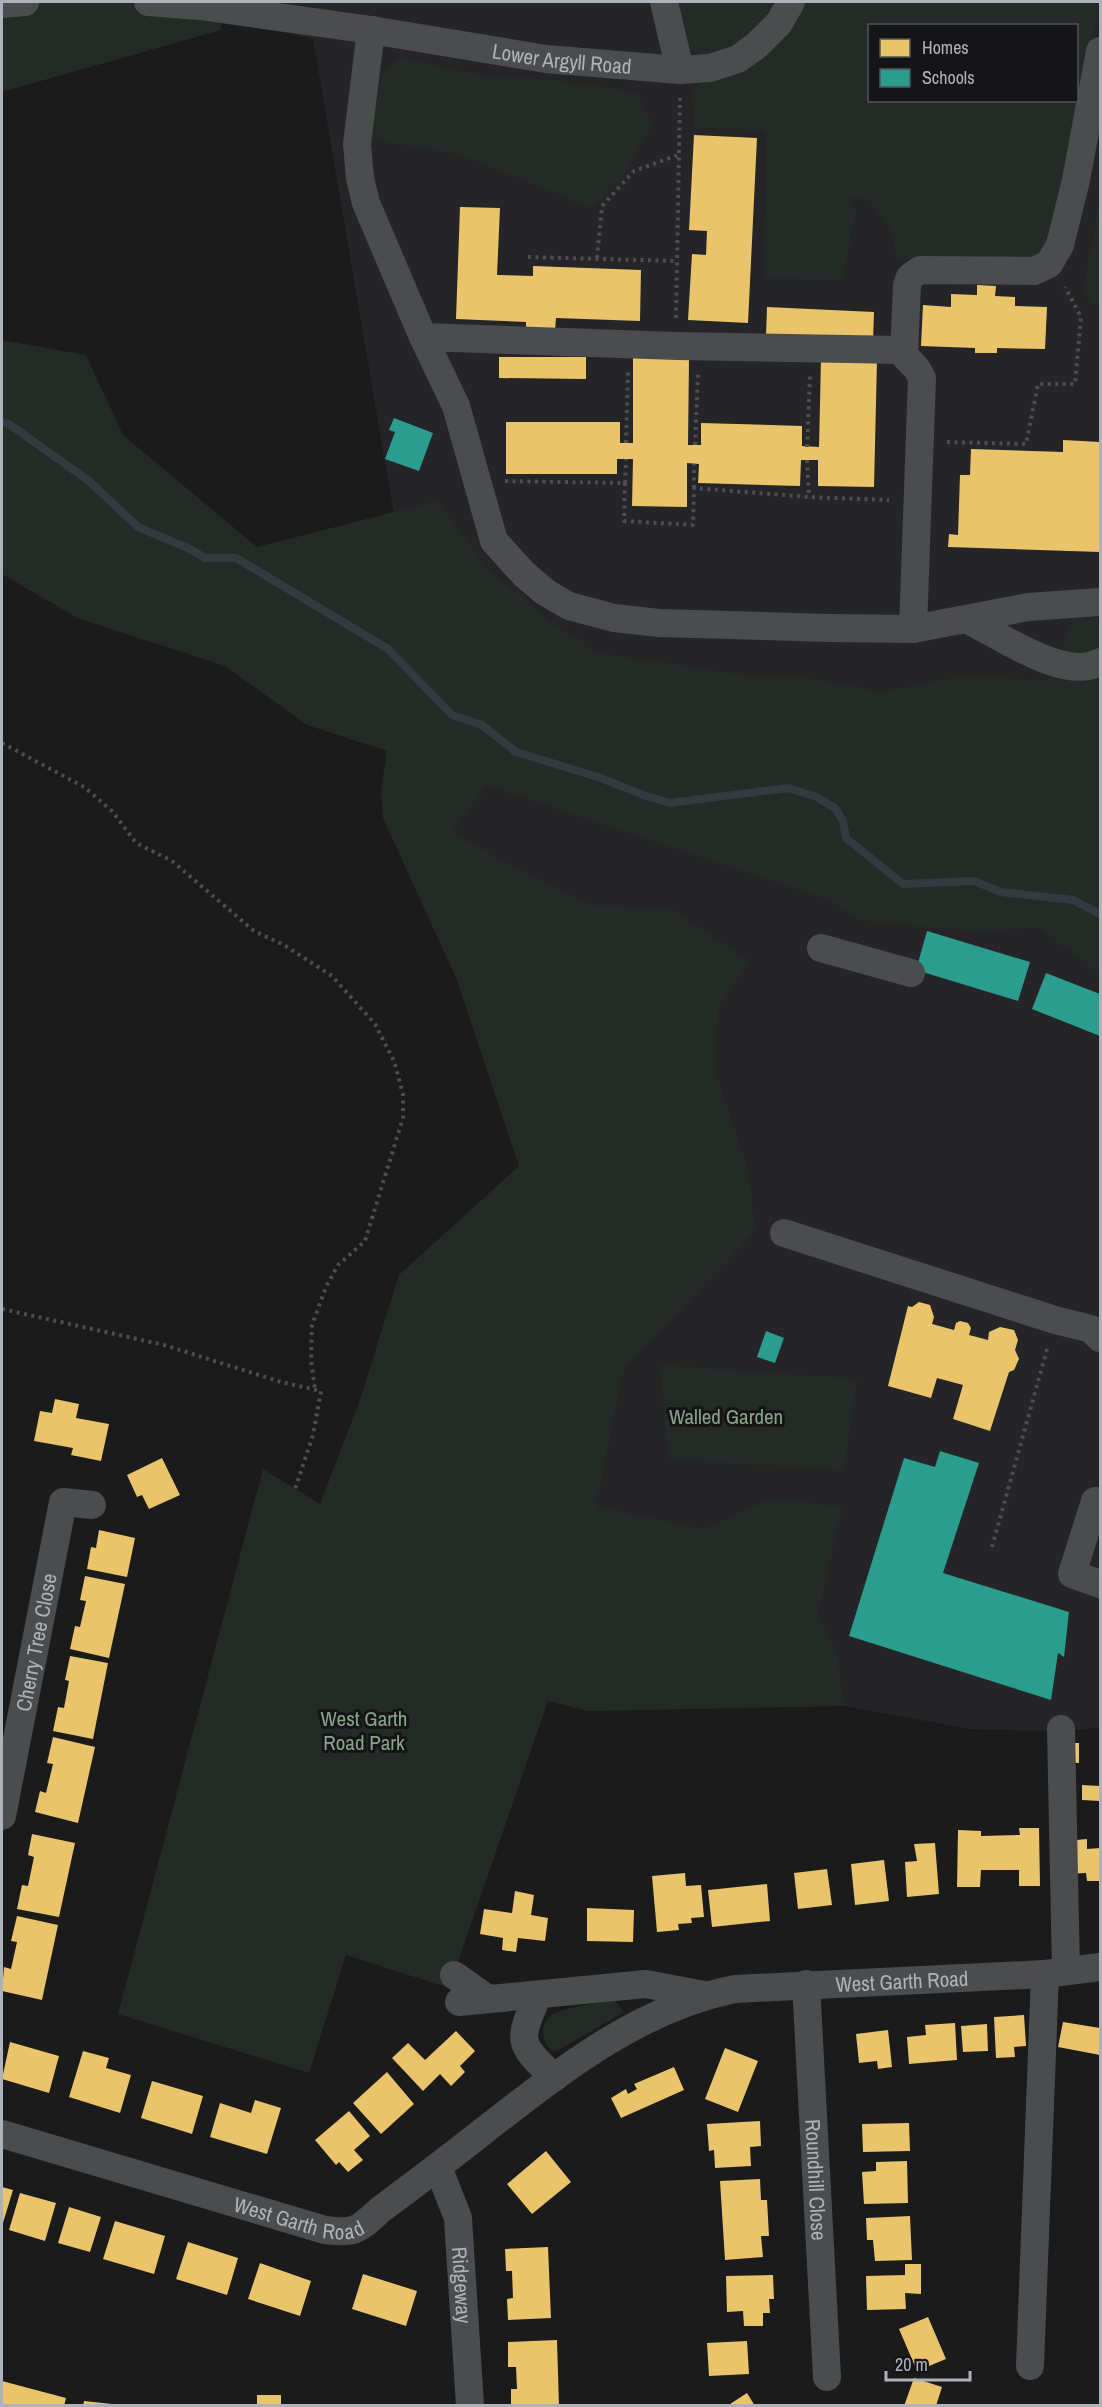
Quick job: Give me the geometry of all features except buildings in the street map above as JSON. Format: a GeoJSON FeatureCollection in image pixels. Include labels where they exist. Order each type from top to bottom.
{"type":"FeatureCollection","features":[{"type":"Feature","properties":{"kind":"street"},"geometry":{"type":"LineString","coordinates":[[2,4],[25,2]]}},
{"type":"Feature","properties":{"kind":"street","name":"Lower Argyll Road"},"geometry":{"type":"LineString","coordinates":[[148,2],[200,6],[307,23],[371,30],[546,59],[680,70],[710,68],[738,58],[757,45],[779,23],[791,2]]}},
{"type":"Feature","properties":{"kind":"street"},"geometry":{"type":"LineString","coordinates":[[664,2],[680,70]]}},
{"type":"Feature","properties":{"kind":"street"},"geometry":{"type":"LineString","coordinates":[[371,30],[357,144],[360,178],[366,203],[423,337],[456,406],[475,481],[494,541],[538,586],[569,606],[614,618],[659,622],[913,629],[1028,607],[1101,602]]}},
{"type":"Feature","properties":{"kind":"street"},"geometry":{"type":"LineString","coordinates":[[913,629],[922,378],[904,355],[903,350],[907,285],[910,277],[920,270],[1034,271],[1041,269],[1052,260],[1060,245],[1076,180],[1101,51]]}},
{"type":"Feature","properties":{"kind":"street"},"geometry":{"type":"LineString","coordinates":[[423,337],[677,346],[903,350]]}},
{"type":"Feature","properties":{"kind":"street"},"geometry":{"type":"LineString","coordinates":[[968,620],[993,632],[1012,645],[1049,661],[1082,666],[1101,662]]}},
{"type":"Feature","properties":{"kind":"street"},"geometry":{"type":"LineString","coordinates":[[821,948],[911,973]]}},
{"type":"Feature","properties":{"kind":"street"},"geometry":{"type":"LineString","coordinates":[[784,1233],[1055,1320],[1091,1329],[1101,1338]]}},
{"type":"Feature","properties":{"kind":"street","name":"Cherry Tree Close"},"geometry":{"type":"LineString","coordinates":[[2,1816],[51,1499],[92,1505]]}},
{"type":"Feature","properties":{"kind":"street"},"geometry":{"type":"LineString","coordinates":[[1101,1502],[1095,1501],[1072,1574],[1101,1584]]}},
{"type":"Feature","properties":{"kind":"street"},"geometry":{"type":"LineString","coordinates":[[1030,2366],[1055,1972],[1061,1728]]}},
{"type":"Feature","properties":{"kind":"street","name":"West Garth Road"},"geometry":{"type":"LineString","coordinates":[[2,2134],[325,2230],[348,2233],[361,2227],[380,2210],[589,2053],[656,2014],[704,1995],[735,1989],[1055,1972],[1101,1967]]}},
{"type":"Feature","properties":{"kind":"street","name":"West Garth Road"},"geometry":{"type":"LineString","coordinates":[[457,1988],[488,1999],[646,1984],[704,1995]]}},
{"type":"Feature","properties":{"kind":"street","name":"Roundhill Close"},"geometry":{"type":"LineString","coordinates":[[806,1984],[827,2377]]}},
{"type":"Feature","properties":{"kind":"street"},"geometry":{"type":"LineString","coordinates":[[538,1995],[526,2022],[524,2038],[527,2050],[554,2078]]}},
{"type":"Feature","properties":{"kind":"street","name":"Ridgeway"},"geometry":{"type":"LineString","coordinates":[[438,2167],[458,2218],[470,2406]]}},
{"type":"Feature","properties":{"kind":"path"},"geometry":{"type":"LineString","coordinates":[[677,346],[676,261],[680,70]]}},
{"type":"Feature","properties":{"kind":"path"},"geometry":{"type":"LineString","coordinates":[[597,258],[602,206],[634,171],[678,154]]}},
{"type":"Feature","properties":{"kind":"path"},"geometry":{"type":"LineString","coordinates":[[528,256],[676,261]]}},
{"type":"Feature","properties":{"kind":"path"},"geometry":{"type":"LineString","coordinates":[[946,442],[1026,444],[1038,384],[1075,384],[1081,317],[1052,260]]}},
{"type":"Feature","properties":{"kind":"path"},"geometry":{"type":"LineString","coordinates":[[807,447],[812,349]]}},
{"type":"Feature","properties":{"kind":"path"},"geometry":{"type":"LineString","coordinates":[[694,445],[698,374]]}},
{"type":"Feature","properties":{"kind":"path"},"geometry":{"type":"LineString","coordinates":[[626,443],[628,382]]}},
{"type":"Feature","properties":{"kind":"path"},"geometry":{"type":"LineString","coordinates":[[626,459],[624,521],[693,525],[694,464]]}},
{"type":"Feature","properties":{"kind":"path"},"geometry":{"type":"LineString","coordinates":[[807,460],[809,496]]}},
{"type":"Feature","properties":{"kind":"path"},"geometry":{"type":"LineString","coordinates":[[475,481],[625,483]]}},
{"type":"Feature","properties":{"kind":"path"},"geometry":{"type":"LineString","coordinates":[[694,488],[916,501]]}},
{"type":"Feature","properties":{"kind":"path"},"geometry":{"type":"LineString","coordinates":[[2,743],[84,787],[112,810],[136,843],[172,861],[254,931],[284,945],[332,976],[375,1024],[394,1061],[403,1094],[403,1118],[365,1241],[338,1265],[326,1287],[312,1325],[311,1360],[315,1390]]}},
{"type":"Feature","properties":{"kind":"path"},"geometry":{"type":"LineString","coordinates":[[2,1309],[164,1345],[281,1382],[321,1391],[313,1435],[295,1489]]}},
{"type":"Feature","properties":{"kind":"path"},"geometry":{"type":"LineString","coordinates":[[992,1547],[1055,1320]]}},
{"type":"Feature","properties":{"kind":"shaded area"},"geometry":{"type":"Polygon","coordinates":[[[149,2],[1100,2],[1100,1728],[1042,1731],[970,1729],[844,1706],[588,1711],[320,1504],[360,1400],[399,1275],[519,1166],[457,980],[383,818],[381,792],[390,724],[430,727],[313,39],[149,2]]]}},
{"type":"Feature","properties":{"kind":"green space"},"geometry":{"type":"Polygon","coordinates":[[[2,2],[222,2],[221,30],[2,92],[2,2]]]}},
{"type":"Feature","properties":{"kind":"green space"},"geometry":{"type":"Polygon","coordinates":[[[671,2],[794,2],[803,5],[806,2],[1100,2],[1053,237],[1039,255],[1023,260],[896,258],[890,228],[866,198],[849,198],[856,208],[843,280],[764,278],[766,131],[694,127],[692,91],[703,79],[701,54],[679,45],[671,2]]]}},
{"type":"Feature","properties":{"kind":"green space"},"geometry":{"type":"Polygon","coordinates":[[[399,57],[483,76],[533,78],[613,88],[639,94],[652,125],[620,181],[591,208],[459,154],[370,139],[382,76],[399,57]]]}},
{"type":"Feature","properties":{"kind":"green space"},"geometry":{"type":"Polygon","coordinates":[[[1100,203],[1100,304],[1092,304],[1083,290],[1100,203]]]}},
{"type":"Feature","properties":{"kind":"green space","name":"West Garth Road Park"},"geometry":{"type":"Polygon","coordinates":[[[2,340],[86,355],[123,435],[257,547],[437,501],[485,566],[552,623],[599,653],[744,675],[800,676],[883,692],[967,675],[1047,681],[1072,621],[1100,616],[1100,973],[1038,927],[980,932],[858,920],[826,899],[487,785],[452,832],[510,865],[591,905],[671,909],[750,961],[718,1009],[716,1074],[747,1166],[756,1230],[623,1371],[596,1507],[705,1529],[773,1498],[843,1507],[817,1616],[837,1652],[844,1706],[588,1711],[548,1701],[449,1988],[346,1955],[309,2073],[118,2014],[263,1469],[320,1504],[360,1400],[399,1275],[519,1166],[457,980],[383,818],[381,792],[387,751],[307,725],[225,666],[77,618],[2,574],[2,340]]]}},
{"type":"Feature","properties":{"kind":"green space","name":"Walled Garden"},"geometry":{"type":"Polygon","coordinates":[[[660,1365],[857,1379],[844,1470],[668,1459],[660,1365]]]}},
{"type":"Feature","properties":{"kind":"green space"},"geometry":{"type":"Polygon","coordinates":[[[614,2000],[624,2012],[557,2051],[552,2051],[548,2047],[543,2032],[545,2022],[553,2014],[614,2000]]]}},
{"type":"Feature","properties":{"kind":"waterway"},"geometry":{"type":"LineString","coordinates":[[2,422],[9,424],[89,481],[138,527],[192,550],[205,558],[236,558],[388,649],[452,715],[482,725],[516,752],[598,777],[670,803],[788,788],[817,797],[835,808],[843,821],[846,838],[903,884],[974,881],[1001,892],[1073,900],[1100,914]]}}]}
